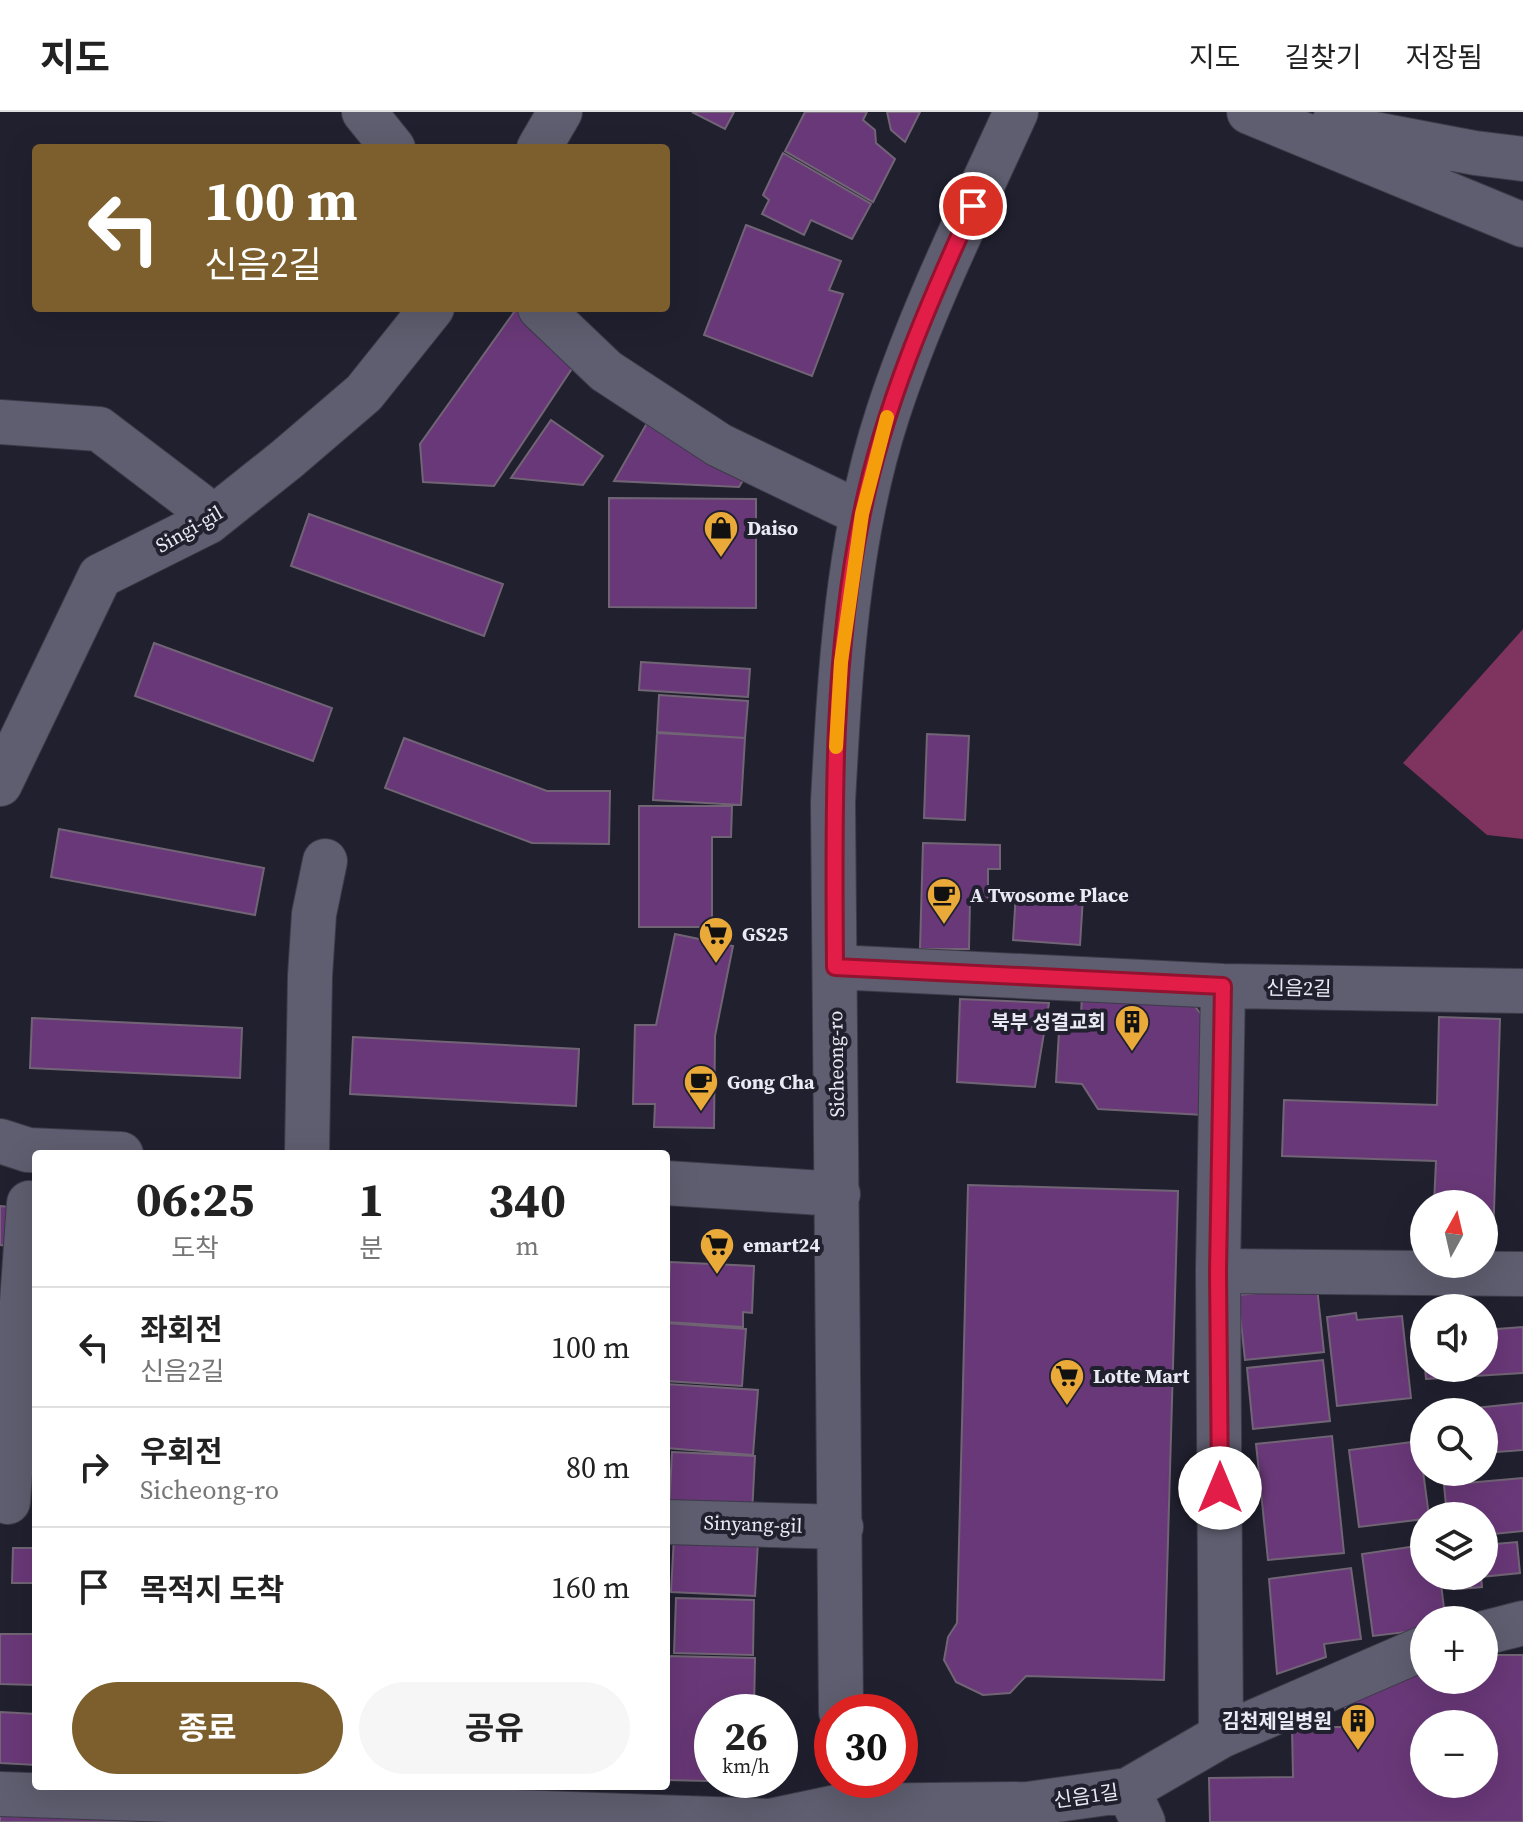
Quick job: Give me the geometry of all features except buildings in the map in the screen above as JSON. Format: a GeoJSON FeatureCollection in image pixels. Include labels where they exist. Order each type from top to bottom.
{"type":"FeatureCollection","features":[{"type":"Feature","properties":{"kind":"street"},"geometry":{"type":"LineString","coordinates":[[364,112],[390,144]]}},
{"type":"Feature","properties":{"kind":"street"},"geometry":{"type":"LineString","coordinates":[[541,144],[560,112]]}},
{"type":"Feature","properties":{"kind":"street","name":"Sicheong-ro"},"geometry":{"type":"LineString","coordinates":[[841,1694],[833,802],[840,678],[862,514],[888,413],[937,285],[1016,112]]}},
{"type":"Feature","properties":{"kind":"street"},"geometry":{"type":"LineString","coordinates":[[1249,112],[1523,225]]}},
{"type":"Feature","properties":{"kind":"street"},"geometry":{"type":"LineString","coordinates":[[1257,112],[1475,153],[1523,159]]}},
{"type":"Feature","properties":{"kind":"street","name":"Singi-gil"},"geometry":{"type":"LineString","coordinates":[[0,784],[100,576],[208,522],[364,393],[429,312]]}},
{"type":"Feature","properties":{"kind":"street"},"geometry":{"type":"LineString","coordinates":[[544,312],[606,371],[719,445],[862,514]]}},
{"type":"Feature","properties":{"kind":"street"},"geometry":{"type":"LineString","coordinates":[[0,422],[99,429],[199,505],[208,522]]}},
{"type":"Feature","properties":{"kind":"street"},"geometry":{"type":"LineString","coordinates":[[307,1150],[310,976],[314,914],[325,861]]}},
{"type":"Feature","properties":{"kind":"street","name":"신음2길"},"geometry":{"type":"LineString","coordinates":[[835,967],[1223,986],[1523,991]]}},
{"type":"Feature","properties":{"kind":"street"},"geometry":{"type":"LineString","coordinates":[[1221,1736],[1218,1271],[1223,986]]}},
{"type":"Feature","properties":{"kind":"street"},"geometry":{"type":"LineString","coordinates":[[9,1154],[32,1154]]}},
{"type":"Feature","properties":{"kind":"street"},"geometry":{"type":"LineString","coordinates":[[670,1183],[838,1194]]}},
{"type":"Feature","properties":{"kind":"street"},"geometry":{"type":"LineString","coordinates":[[15,1503],[19,1306],[29,1203]]}},
{"type":"Feature","properties":{"kind":"street"},"geometry":{"type":"LineString","coordinates":[[1218,1271],[1523,1274]]}},
{"type":"Feature","properties":{"kind":"street","name":"Sinyang-gil"},"geometry":{"type":"LineString","coordinates":[[670,1522],[841,1527]]}},
{"type":"Feature","properties":{"kind":"street"},"geometry":{"type":"LineString","coordinates":[[1498,1629],[1523,1623]]}},
{"type":"Feature","properties":{"kind":"street","name":"신음1길"},"geometry":{"type":"LineString","coordinates":[[0,1794],[78,1791],[381,1805],[635,1801],[770,1821],[841,1803],[1136,1806],[1221,1736],[1410,1654]]}},
{"type":"Feature","properties":{"kind":"shaded area"},"geometry":{"type":"Polygon","coordinates":[[[1523,629],[1523,839],[1487,835],[1403,763],[1523,629]]]}},
{"type":"Feature","properties":{"kind":"slow traffic"},"geometry":{"type":"LineString","coordinates":[[836,747],[841,662],[862,514],[887,417]]}},
{"type":"Feature","properties":{"kind":"place","name":"Daiso"},"geometry":{"type":"Point","coordinates":[721,559]}},
{"type":"Feature","properties":{"kind":"place","name":"A Twosome Place"},"geometry":{"type":"Point","coordinates":[944,926]}},
{"type":"Feature","properties":{"kind":"place","name":"GS25"},"geometry":{"type":"Point","coordinates":[716,965]}},
{"type":"Feature","properties":{"kind":"place","name":"북부 성결교회"},"geometry":{"type":"Point","coordinates":[1132,1053]}},
{"type":"Feature","properties":{"kind":"place","name":"Gong Cha"},"geometry":{"type":"Point","coordinates":[701,1113]}},
{"type":"Feature","properties":{"kind":"place","name":"emart24"},"geometry":{"type":"Point","coordinates":[717,1276]}},
{"type":"Feature","properties":{"kind":"place","name":"Lotte Mart"},"geometry":{"type":"Point","coordinates":[1067,1407]}},
{"type":"Feature","properties":{"kind":"place","name":"김천제일병원"},"geometry":{"type":"Point","coordinates":[1358,1752]}},
{"type":"Feature","properties":{"kind":"route"},"geometry":{"type":"LineString","coordinates":[[973,206],[937,285],[888,413],[862,514],[841,662],[833,802],[835,967],[1223,986],[1218,1271],[1220,1488]]}}]}
